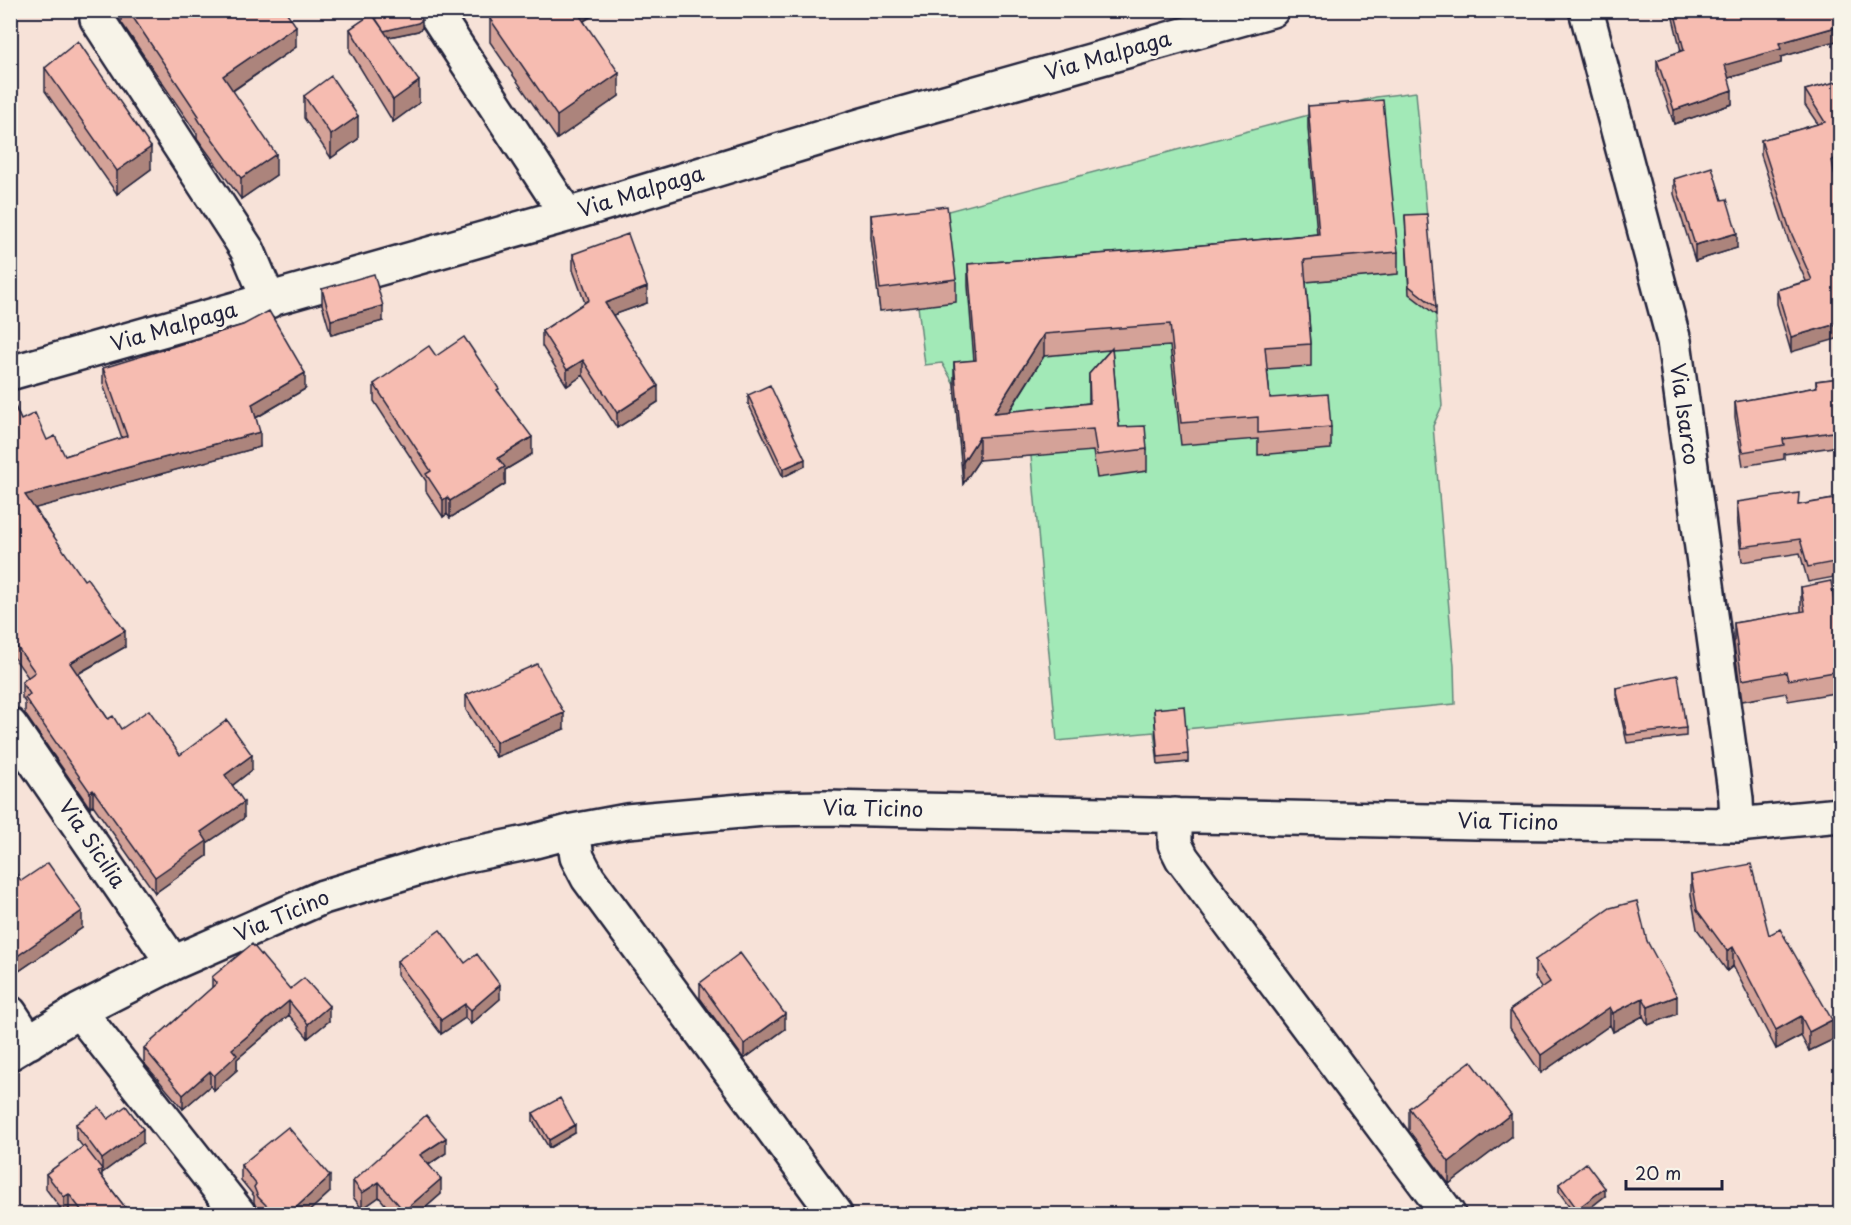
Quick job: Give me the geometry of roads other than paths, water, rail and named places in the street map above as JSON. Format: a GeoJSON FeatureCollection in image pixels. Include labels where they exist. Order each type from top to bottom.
{"type":"FeatureCollection","features":[{"type":"Feature","properties":{"kind":"street"},"geometry":{"type":"LineString","coordinates":[[433,10],[567,215]]}},
{"type":"Feature","properties":{"kind":"street","name":"Via Malpaga"},"geometry":{"type":"LineString","coordinates":[[10,373],[567,215],[863,125],[1272,10]]}},
{"type":"Feature","properties":{"kind":"street","name":"Via Isarco"},"geometry":{"type":"LineString","coordinates":[[1586,10],[1674,341],[1736,799],[1737,825]]}},
{"type":"Feature","properties":{"kind":"street"},"geometry":{"type":"LineString","coordinates":[[97,20],[248,251],[269,301]]}},
{"type":"Feature","properties":{"kind":"street","name":"Via Sicilia"},"geometry":{"type":"LineString","coordinates":[[10,725],[173,963]]}},
{"type":"Feature","properties":{"kind":"street","name":"Via Ticino"},"geometry":{"type":"LineString","coordinates":[[20,1048],[79,1011],[173,963],[323,897],[452,858],[627,821],[764,809],[909,809],[1737,825],[1840,815]]}},
{"type":"Feature","properties":{"kind":"street"},"geometry":{"type":"LineString","coordinates":[[1175,815],[1175,844],[1182,858],[1448,1215]]}},
{"type":"Feature","properties":{"kind":"street"},"geometry":{"type":"LineString","coordinates":[[573,831],[577,857],[588,878],[835,1215]]}},
{"type":"Feature","properties":{"kind":"street"},"geometry":{"type":"LineString","coordinates":[[79,1011],[239,1215]]}},
{"type":"Feature","properties":{"kind":"street"},"geometry":{"type":"LineString","coordinates":[[10,1013],[20,1048]]}}]}
